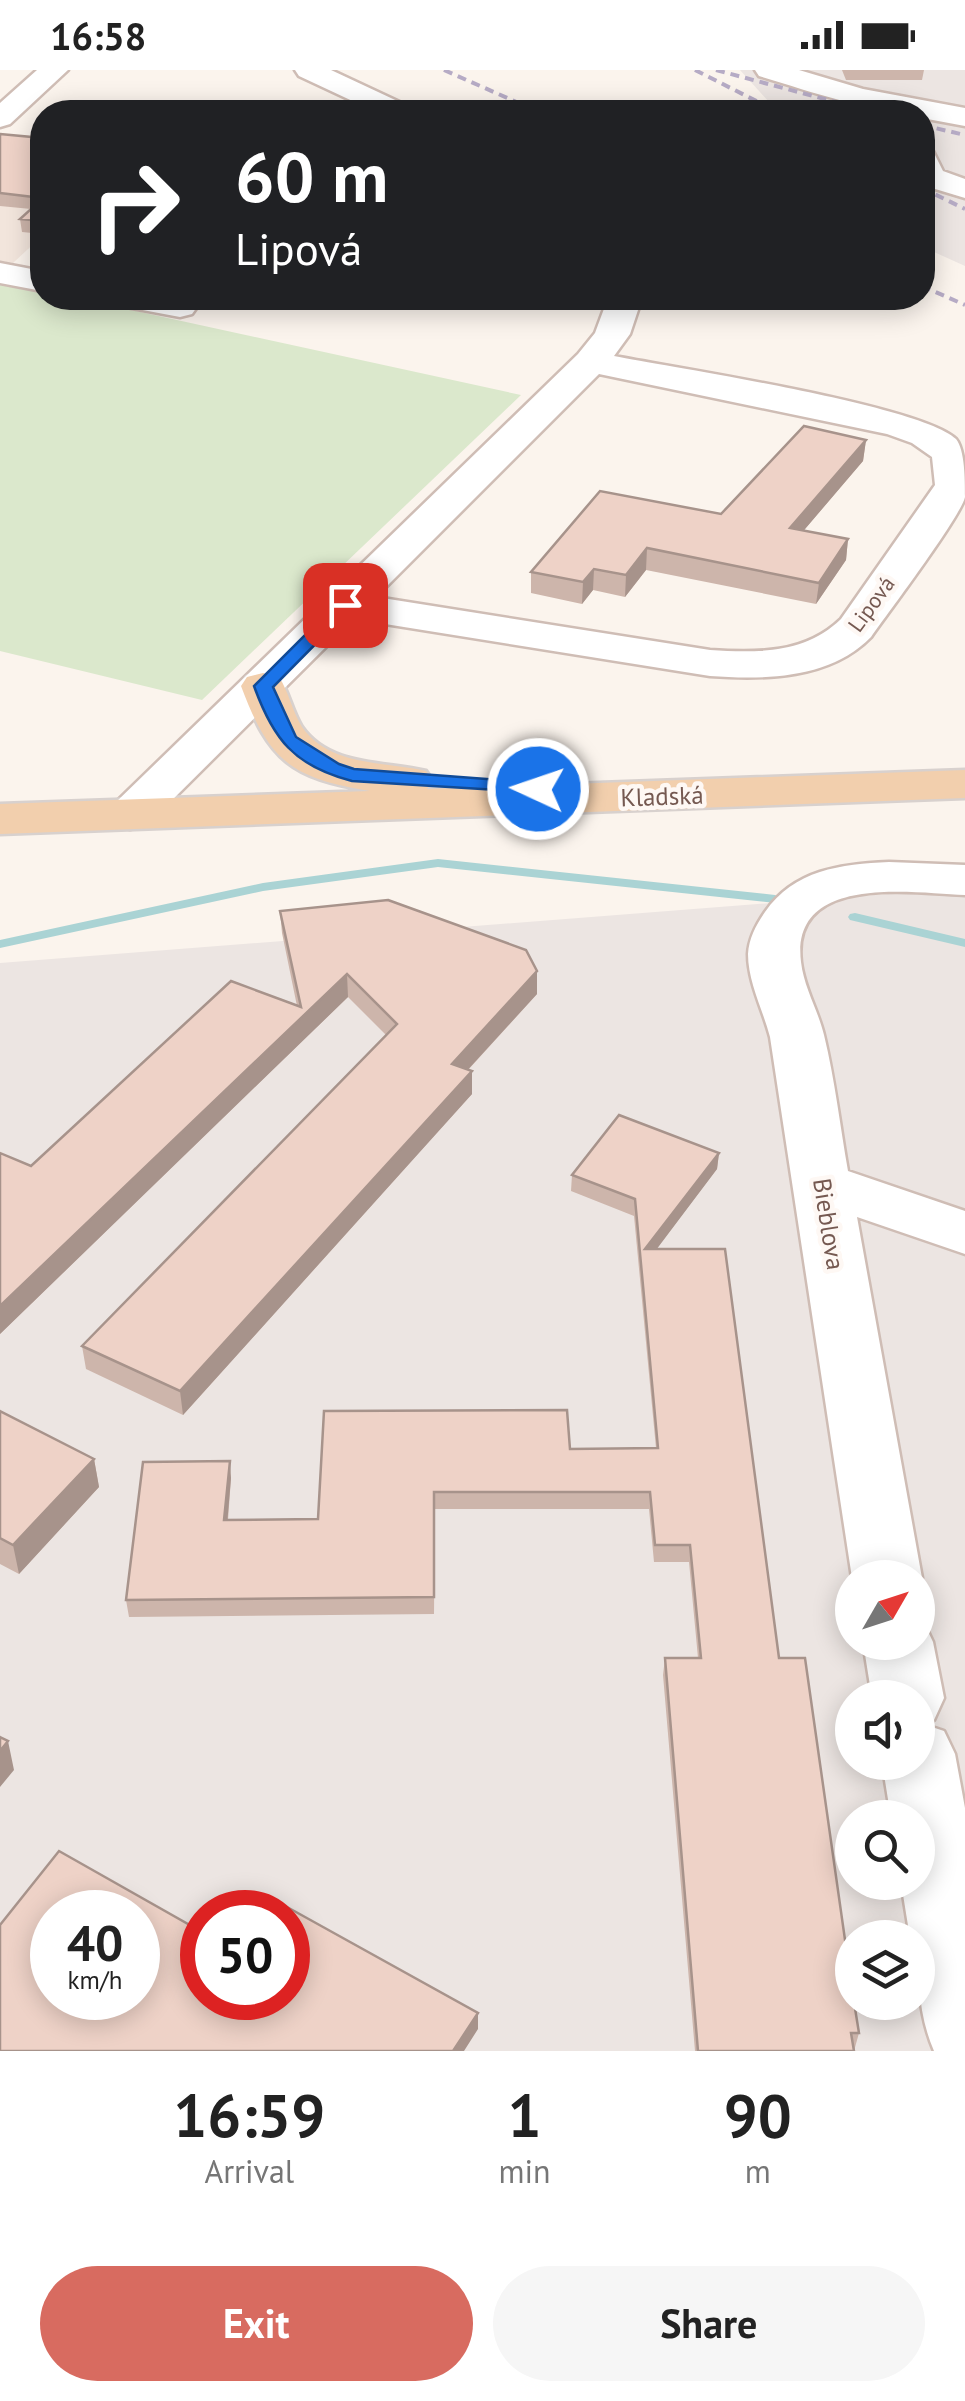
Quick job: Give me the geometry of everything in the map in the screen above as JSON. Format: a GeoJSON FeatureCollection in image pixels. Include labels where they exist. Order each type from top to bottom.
{"type":"FeatureCollection","features":[{"type":"Feature","properties":{"kind":"main road"},"geometry":{"type":"LineString","coordinates":[[264,686],[278,726],[289,742],[332,768],[352,775],[652,796]]}},
{"type":"Feature","properties":{"kind":"main road","name":"Kladská"},"geometry":{"type":"LineString","coordinates":[[0,819],[965,784]]}},
{"type":"Feature","properties":{"kind":"street"},"geometry":{"type":"LineString","coordinates":[[0,118],[54,70]]}},
{"type":"Feature","properties":{"kind":"street"},"geometry":{"type":"LineString","coordinates":[[310,70],[373,100]]}},
{"type":"Feature","properties":{"kind":"street"},"geometry":{"type":"LineString","coordinates":[[769,70],[875,100]]}},
{"type":"Feature","properties":{"kind":"street"},"geometry":{"type":"LineString","coordinates":[[935,111],[965,117]]}},
{"type":"Feature","properties":{"kind":"street"},"geometry":{"type":"LineString","coordinates":[[935,179],[965,189]]}},
{"type":"Feature","properties":{"kind":"street"},"geometry":{"type":"LineString","coordinates":[[0,273],[30,279]]}},
{"type":"Feature","properties":{"kind":"street"},"geometry":{"type":"LineString","coordinates":[[130,815],[591,362],[612,334],[620,310]]}},
{"type":"Feature","properties":{"kind":"street","name":"Lipová"},"geometry":{"type":"LineString","coordinates":[[345,605],[710,663],[750,666],[802,660],[844,640],[856,628],[956,485],[955,459],[947,449],[915,430],[591,362]]}},
{"type":"Feature","properties":{"kind":"street","name":"Bieblova"},"geometry":{"type":"LineString","coordinates":[[885,1560],[797,1036],[774,961],[776,937],[787,914],[816,887],[855,880],[965,880]]}},
{"type":"Feature","properties":{"kind":"street"},"geometry":{"type":"LineString","coordinates":[[822,1183],[965,1234]]}},
{"type":"Feature","properties":{"kind":"street"},"geometry":{"type":"LineString","coordinates":[[922,1780],[965,2029]]}},
{"type":"Feature","properties":{"kind":"shaded area"},"geometry":{"type":"Polygon","coordinates":[[[740,70],[965,70],[965,266],[935,252],[935,100],[767,100],[740,70]]]}},
{"type":"Feature","properties":{"kind":"shaded area"},"geometry":{"type":"Polygon","coordinates":[[[0,138],[30,141],[30,247],[13,263],[0,261],[0,138]]]}},
{"type":"Feature","properties":{"kind":"shaded area"},"geometry":{"type":"Polygon","coordinates":[[[965,888],[965,2051],[0,2051],[0,963],[965,888]]]}},
{"type":"Feature","properties":{"kind":"green space"},"geometry":{"type":"Polygon","coordinates":[[[0,281],[30,287],[30,310],[131,310],[521,395],[202,700],[0,651],[0,281]]]}},
{"type":"Feature","properties":{"kind":"building"},"geometry":{"type":"Polygon","coordinates":[[[0,134],[30,137],[30,197],[0,193],[0,134]]]}},
{"type":"Feature","properties":{"kind":"building"},"geometry":{"type":"Polygon","coordinates":[[[804,426],[866,440],[790,528],[848,539],[819,583],[647,548],[626,575],[594,569],[583,582],[531,572],[600,491],[721,514],[804,426]]]}},
{"type":"Feature","properties":{"kind":"building"},"geometry":{"type":"Polygon","coordinates":[[[388,900],[526,950],[537,971],[452,1064],[472,1071],[180,1391],[82,1346],[397,1024],[347,974],[0,1306],[0,1153],[31,1166],[231,981],[301,1007],[280,911],[388,900]]]}},
{"type":"Feature","properties":{"kind":"building"},"geometry":{"type":"Polygon","coordinates":[[[619,1115],[719,1153],[645,1249],[725,1249],[779,1658],[805,1658],[835,1869],[835,1900],[839,1900],[842,1920],[835,1920],[835,2020],[857,2020],[859,2033],[851,2033],[854,2051],[698,2051],[665,1658],[701,1658],[690,1545],[655,1545],[650,1492],[434,1492],[434,1597],[126,1600],[143,1462],[230,1461],[224,1520],[318,1519],[324,1411],[567,1410],[570,1449],[658,1448],[635,1199],[572,1175],[619,1115]]]}},
{"type":"Feature","properties":{"kind":"building"},"geometry":{"type":"Polygon","coordinates":[[[0,1411],[94,1459],[13,1545],[0,1538],[0,1411]]]}},
{"type":"Feature","properties":{"kind":"building"},"geometry":{"type":"Polygon","coordinates":[[[59,1851],[128,1890],[30,1890],[30,2020],[160,2020],[160,1908],[180,1920],[180,2020],[310,2020],[310,1920],[478,2013],[453,2051],[0,2051],[0,1925],[59,1851]]]}},
{"type":"Feature","properties":{"kind":"waterway"},"geometry":{"type":"LineString","coordinates":[[0,944],[263,887],[438,863],[775,899]]}},
{"type":"Feature","properties":{"kind":"waterway"},"geometry":{"type":"LineString","coordinates":[[855,917],[965,943]]}},
{"type":"Feature","properties":{"kind":"railway"},"geometry":{"type":"LineString","coordinates":[[444,70],[512,100]]}},
{"type":"Feature","properties":{"kind":"railway"},"geometry":{"type":"LineString","coordinates":[[695,70],[754,100]]}},
{"type":"Feature","properties":{"kind":"railway"},"geometry":{"type":"LineString","coordinates":[[716,70],[828,100]]}},
{"type":"Feature","properties":{"kind":"railway"},"geometry":{"type":"LineString","coordinates":[[935,128],[965,135]]}},
{"type":"Feature","properties":{"kind":"railway"},"geometry":{"type":"LineString","coordinates":[[935,194],[965,209]]}},
{"type":"Feature","properties":{"kind":"railway"},"geometry":{"type":"LineString","coordinates":[[935,292],[965,305]]}},
{"type":"Feature","properties":{"kind":"route"},"geometry":{"type":"LineString","coordinates":[[345,605],[264,686],[278,726],[289,742],[332,768],[352,775],[538,789]]}}]}
